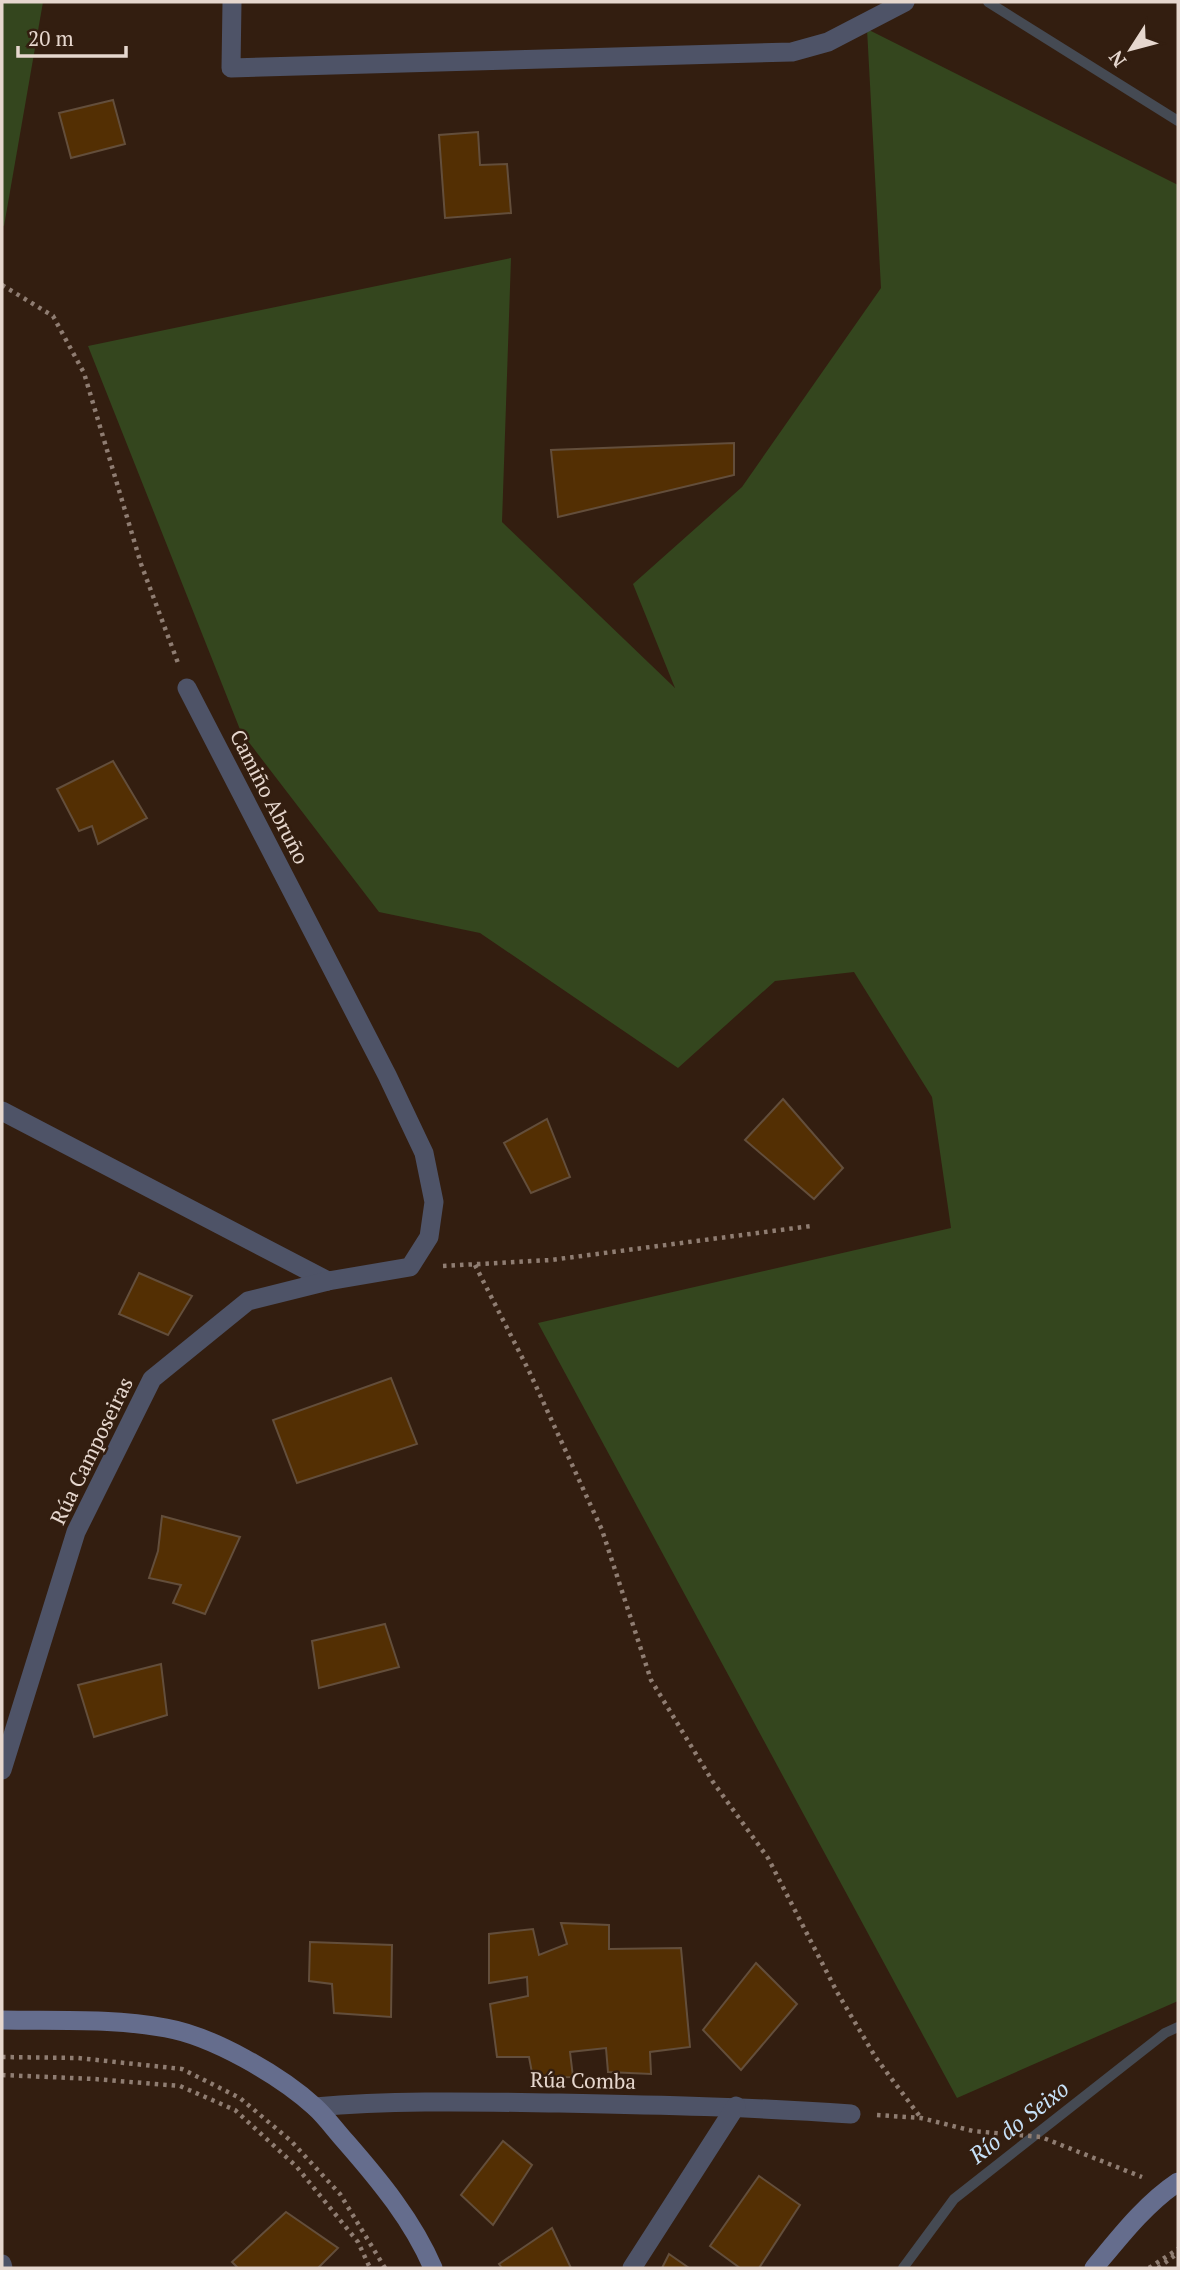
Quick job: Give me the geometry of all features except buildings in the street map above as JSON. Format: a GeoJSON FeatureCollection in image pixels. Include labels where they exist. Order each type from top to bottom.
{"type":"FeatureCollection","features":[{"type":"Feature","properties":{"kind":"main road"},"geometry":{"type":"LineString","coordinates":[[2,2020],[107,2021],[168,2028],[218,2045],[277,2079],[315,2107],[379,2179],[422,2242],[433,2268]]}},
{"type":"Feature","properties":{"kind":"main road"},"geometry":{"type":"LineString","coordinates":[[1094,2268],[1127,2228],[1175,2191]]}},
{"type":"Feature","properties":{"kind":"street"},"geometry":{"type":"LineString","coordinates":[[232,2],[230,68],[792,52],[828,42],[905,2]]}},
{"type":"Feature","properties":{"kind":"street","name":"Camiño Abruño"},"geometry":{"type":"LineString","coordinates":[[187,688],[387,1075],[424,1153],[434,1202],[429,1237],[410,1267]]}},
{"type":"Feature","properties":{"kind":"street"},"geometry":{"type":"LineString","coordinates":[[2,1111],[328,1281],[410,1267]]}},
{"type":"Feature","properties":{"kind":"street","name":"Rúa Camposeiras"},"geometry":{"type":"LineString","coordinates":[[2,1770],[76,1532],[152,1379],[248,1301],[328,1281]]}},
{"type":"Feature","properties":{"kind":"street","name":"Rúa Comba"},"geometry":{"type":"LineString","coordinates":[[315,2107],[354,2103],[479,2102],[736,2106],[851,2114]]}},
{"type":"Feature","properties":{"kind":"street"},"geometry":{"type":"LineString","coordinates":[[632,2268],[736,2106]]}},
{"type":"Feature","properties":{"kind":"path"},"geometry":{"type":"LineString","coordinates":[[2,285],[53,316],[83,373],[141,564],[187,688]]}},
{"type":"Feature","properties":{"kind":"path"},"geometry":{"type":"LineString","coordinates":[[410,1267],[551,1260],[811,1226]]}},
{"type":"Feature","properties":{"kind":"path"},"geometry":{"type":"LineString","coordinates":[[475,1265],[529,1371],[602,1530],[652,1680],[713,1782],[768,1858],[837,1992],[876,2058],[921,2118]]}},
{"type":"Feature","properties":{"kind":"path"},"geometry":{"type":"LineString","coordinates":[[2,2057],[78,2058],[182,2069],[240,2098],[291,2141],[340,2194],[385,2268]]}},
{"type":"Feature","properties":{"kind":"path"},"geometry":{"type":"LineString","coordinates":[[2,2075],[180,2086],[235,2109],[296,2166],[358,2242],[370,2268]]}},
{"type":"Feature","properties":{"kind":"path"},"geometry":{"type":"LineString","coordinates":[[851,2114],[921,2118],[973,2131],[1041,2137],[1175,2191]]}},
{"type":"Feature","properties":{"kind":"path"},"geometry":{"type":"LineString","coordinates":[[1149,2268],[1178,2251]]}},
{"type":"Feature","properties":{"kind":"path"},"geometry":{"type":"LineString","coordinates":[[1158,2268],[1178,2251]]}},
{"type":"Feature","properties":{"kind":"green space"},"geometry":{"type":"Polygon","coordinates":[[[2,2],[43,2],[4,226],[2,225],[2,2]]]}},
{"type":"Feature","properties":{"kind":"green space"},"geometry":{"type":"Polygon","coordinates":[[[867,29],[1178,185],[1178,2001],[957,2098],[538,1323],[951,1228],[932,1097],[854,972],[775,981],[678,1068],[480,933],[379,912],[241,732],[88,346],[511,258],[502,522],[675,688],[633,584],[742,487],[881,288],[867,29]]]}},
{"type":"Feature","properties":{"kind":"waterway"},"geometry":{"type":"LineString","coordinates":[[988,2],[1178,121]]}},
{"type":"Feature","properties":{"kind":"waterway","name":"Río do Seixo"},"geometry":{"type":"LineString","coordinates":[[903,2268],[954,2199],[1165,2033],[1178,2027]]}}]}
